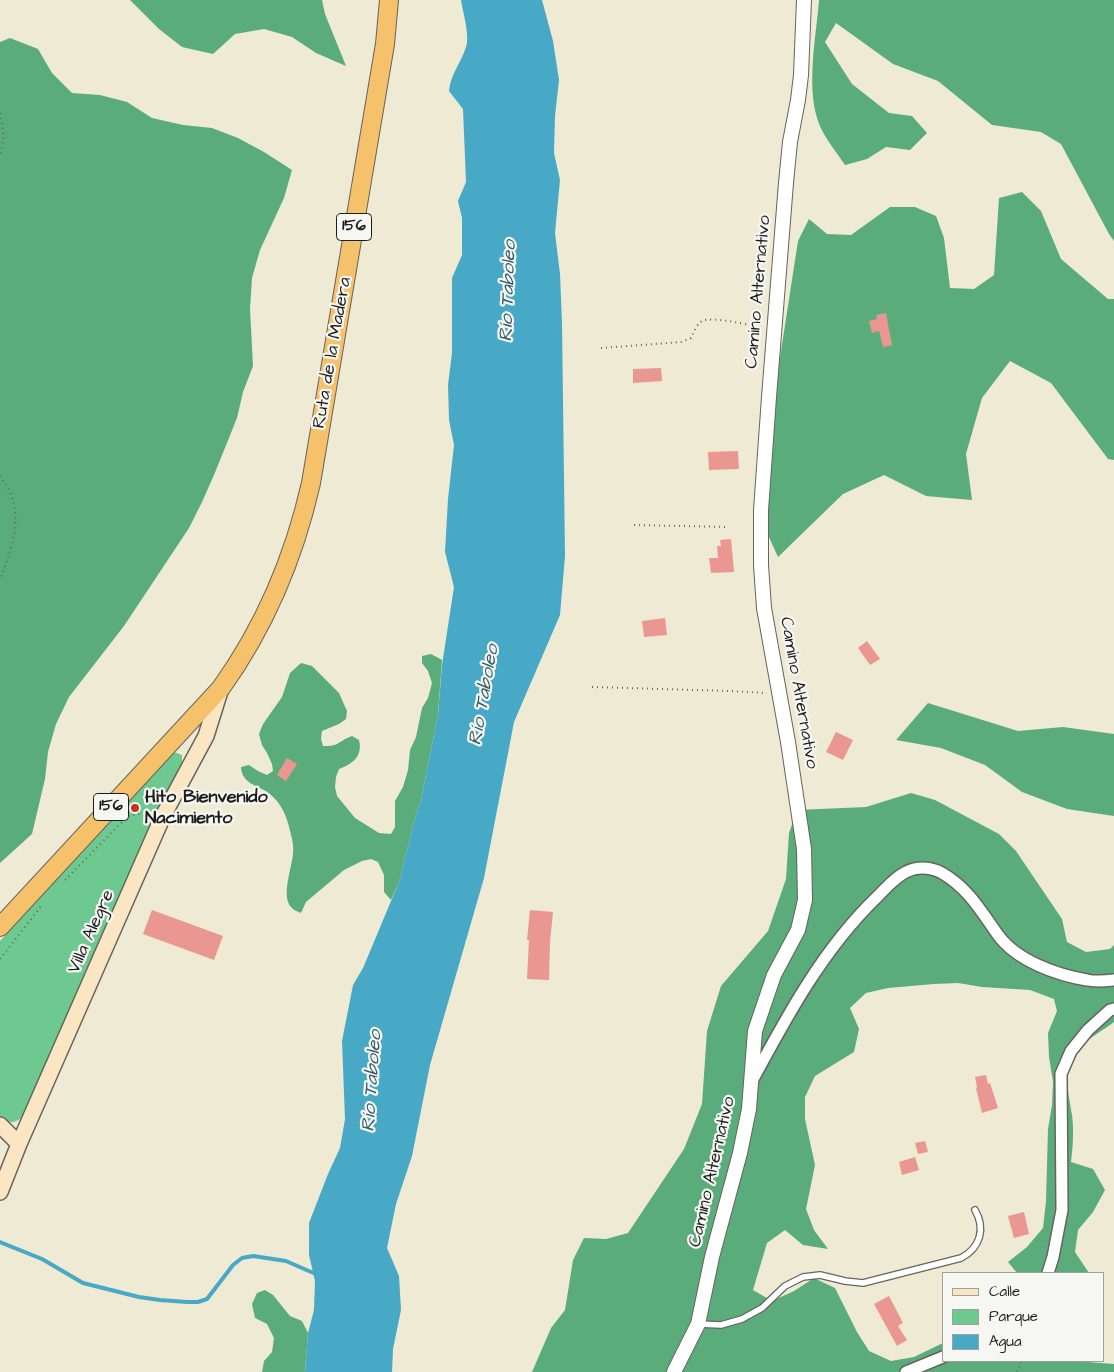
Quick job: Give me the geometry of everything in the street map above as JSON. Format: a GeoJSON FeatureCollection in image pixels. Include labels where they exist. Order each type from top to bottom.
{"type":"FeatureCollection","features":[{"type":"Feature","properties":{"kind":"highway","name":"Ruta de la Madera"},"geometry":{"type":"LineString","coordinates":[[222,688],[250,645],[274,599],[304,513],[311,483],[383,54],[389,0]]}},
{"type":"Feature","properties":{"kind":"highway","name":"156"},"geometry":{"type":"LineString","coordinates":[[0,927],[222,688]]}},
{"type":"Feature","properties":{"kind":"main road","name":"Villa Alegre"},"geometry":{"type":"LineString","coordinates":[[0,1192],[19,1144],[163,816],[206,736],[222,688]]}},
{"type":"Feature","properties":{"kind":"main road"},"geometry":{"type":"LineString","coordinates":[[0,1125],[19,1144]]}},
{"type":"Feature","properties":{"kind":"street","name":"Camino Alternativo"},"geometry":{"type":"LineString","coordinates":[[674,1372],[698,1324],[712,1257],[740,1153],[749,1109],[755,1031],[774,975],[798,930],[806,900],[804,849],[788,742],[764,608],[761,565],[761,510],[774,330],[788,167],[801,75],[804,0]]}},
{"type":"Feature","properties":{"kind":"street"},"geometry":{"type":"LineString","coordinates":[[752,1082],[804,989],[836,942],[878,896],[900,876],[912,869],[927,868],[943,873],[962,888],[983,912],[1004,942],[1018,953],[1039,965],[1072,977],[1090,981],[1114,980]]}},
{"type":"Feature","properties":{"kind":"street"},"geometry":{"type":"LineString","coordinates":[[1048,1272],[1062,1210],[1061,1074],[1071,1050],[1088,1030],[1110,1010],[1114,1009]]}},
{"type":"Feature","properties":{"kind":"street"},"geometry":{"type":"LineString","coordinates":[[906,1372],[942,1357]]}},
{"type":"Feature","properties":{"kind":"lane"},"geometry":{"type":"LineString","coordinates":[[698,1324],[721,1325],[742,1319],[762,1308],[785,1286],[803,1277],[820,1275],[863,1283],[961,1258],[972,1252],[979,1241],[981,1228],[975,1210]]}},
{"type":"Feature","properties":{"kind":"path"},"geometry":{"type":"LineString","coordinates":[[0,113],[4,126],[4,136],[0,157]]}},
{"type":"Feature","properties":{"kind":"path"},"geometry":{"type":"LineString","coordinates":[[601,348],[681,342],[691,338],[699,323],[706,319],[774,330]]}},
{"type":"Feature","properties":{"kind":"path"},"geometry":{"type":"LineString","coordinates":[[0,476],[13,500],[16,520],[14,540],[0,580]]}},
{"type":"Feature","properties":{"kind":"path"},"geometry":{"type":"LineString","coordinates":[[634,525],[728,527]]}},
{"type":"Feature","properties":{"kind":"path"},"geometry":{"type":"LineString","coordinates":[[592,687],[730,691],[758,694],[779,693]]}},
{"type":"Feature","properties":{"kind":"path"},"geometry":{"type":"LineString","coordinates":[[61,884],[128,817],[141,813]]}},
{"type":"Feature","properties":{"kind":"path"},"geometry":{"type":"LineString","coordinates":[[0,958],[42,905]]}},
{"type":"Feature","properties":{"kind":"green space"},"geometry":{"type":"Polygon","coordinates":[[[130,0],[322,0],[325,14],[346,66],[316,53],[292,37],[264,29],[235,34],[213,54],[182,47],[159,29],[130,0]]]}},
{"type":"Feature","properties":{"kind":"green space"},"geometry":{"type":"Polygon","coordinates":[[[819,0],[1114,0],[1114,241],[1061,144],[1041,132],[992,125],[938,81],[893,64],[836,23],[825,42],[852,84],[889,113],[912,116],[927,133],[910,150],[886,147],[867,159],[845,165],[820,126],[813,97],[813,64],[819,0]]]}},
{"type":"Feature","properties":{"kind":"green space"},"geometry":{"type":"Polygon","coordinates":[[[10,38],[38,49],[52,73],[72,93],[100,95],[127,102],[152,118],[183,125],[212,128],[238,138],[292,170],[284,198],[260,250],[252,278],[250,309],[253,366],[243,392],[237,418],[214,475],[189,528],[124,626],[69,697],[56,724],[48,752],[45,779],[32,834],[0,863],[0,42],[10,38]]]}},
{"type":"Feature","properties":{"kind":"green space"},"geometry":{"type":"Polygon","coordinates":[[[1022,192],[1041,211],[1061,259],[1108,299],[1114,299],[1114,460],[1108,459],[1051,383],[1010,361],[982,398],[966,454],[972,500],[926,496],[884,475],[843,494],[778,557],[768,535],[771,437],[779,364],[798,241],[809,219],[827,234],[851,235],[890,207],[915,207],[936,216],[944,238],[950,288],[974,289],[994,275],[999,198],[1022,192]]]}},
{"type":"Feature","properties":{"kind":"green space"},"geometry":{"type":"Polygon","coordinates":[[[431,654],[442,660],[438,715],[421,800],[399,882],[391,900],[384,892],[384,875],[378,862],[371,859],[362,861],[344,870],[306,902],[301,913],[295,910],[288,902],[287,896],[293,848],[286,816],[281,806],[270,794],[244,778],[241,767],[249,765],[267,775],[273,771],[272,764],[262,745],[259,734],[263,724],[282,697],[290,673],[301,663],[312,666],[339,693],[347,711],[346,719],[322,731],[321,739],[323,746],[336,745],[352,736],[359,740],[360,751],[353,762],[339,769],[335,787],[337,796],[355,818],[379,833],[391,834],[395,827],[395,801],[403,787],[408,770],[410,750],[416,737],[422,708],[428,698],[432,683],[428,671],[422,663],[422,656],[431,654]]]}},
{"type":"Feature","properties":{"kind":"green space"},"geometry":{"type":"Polygon","coordinates":[[[928,703],[1018,731],[1063,727],[1114,734],[1114,816],[1067,809],[1022,792],[985,765],[941,748],[896,740],[928,703]]]}},
{"type":"Feature","properties":{"kind":"green space"},"geometry":{"type":"Polygon","coordinates":[[[174,752],[182,755],[182,762],[31,1105],[18,1120],[14,1122],[5,1121],[0,1118],[0,941],[167,756],[174,752]]]}},
{"type":"Feature","properties":{"kind":"green space"},"geometry":{"type":"Polygon","coordinates":[[[911,793],[935,800],[999,834],[1016,851],[1062,919],[1067,942],[1086,952],[1110,949],[1114,945],[1114,1022],[1083,1044],[1070,1066],[1067,1081],[1073,1127],[1071,1162],[1093,1169],[1105,1190],[1093,1212],[1078,1230],[1075,1252],[1088,1272],[1016,1272],[1008,1262],[1027,1247],[1043,1228],[1046,1201],[1048,1129],[1053,1082],[1048,1033],[1057,1011],[1054,999],[1030,990],[982,987],[958,983],[934,984],[888,988],[866,993],[850,1008],[859,1029],[854,1052],[815,1076],[805,1097],[805,1119],[815,1165],[806,1209],[814,1230],[828,1249],[803,1245],[785,1230],[767,1243],[753,1290],[772,1301],[794,1291],[814,1278],[835,1288],[857,1332],[869,1351],[891,1361],[914,1357],[942,1343],[942,1362],[1087,1362],[1114,1364],[1114,1372],[532,1372],[551,1328],[565,1310],[573,1260],[584,1238],[606,1239],[628,1233],[684,1149],[702,1104],[707,1031],[721,986],[768,931],[786,879],[789,833],[797,810],[866,807],[911,793]]]}},
{"type":"Feature","properties":{"kind":"green space"},"geometry":{"type":"Polygon","coordinates":[[[265,1290],[273,1295],[290,1316],[302,1321],[308,1333],[305,1372],[262,1372],[264,1361],[272,1352],[274,1338],[267,1324],[255,1318],[252,1304],[257,1293],[265,1290]]]}},
{"type":"Feature","properties":{"kind":"water","name":"Río Taboleo"},"geometry":{"type":"Polygon","coordinates":[[[461,0],[542,0],[553,41],[559,80],[555,116],[554,153],[560,180],[555,233],[560,274],[562,323],[565,556],[560,615],[514,722],[484,878],[430,1065],[412,1156],[396,1204],[387,1248],[399,1276],[401,1310],[393,1349],[392,1372],[305,1372],[308,1333],[314,1310],[315,1281],[309,1255],[309,1223],[340,1148],[345,1119],[342,1041],[353,985],[363,968],[399,882],[421,800],[438,715],[442,665],[454,587],[445,552],[454,445],[449,420],[448,385],[452,353],[452,278],[462,255],[462,218],[458,201],[466,182],[463,109],[449,91],[451,80],[464,53],[467,42],[467,30],[461,0]]]}},
{"type":"Feature","properties":{"kind":"building"},"geometry":{"type":"Polygon","coordinates":[[[886,313],[892,345],[883,347],[879,331],[872,333],[869,321],[877,319],[876,315],[886,313]]]}},
{"type":"Feature","properties":{"kind":"building"},"geometry":{"type":"Polygon","coordinates":[[[661,368],[662,381],[633,383],[633,369],[661,368]]]}},
{"type":"Feature","properties":{"kind":"building"},"geometry":{"type":"Polygon","coordinates":[[[738,451],[739,469],[709,470],[708,452],[738,451]]]}},
{"type":"Feature","properties":{"kind":"building"},"geometry":{"type":"Polygon","coordinates":[[[731,539],[734,572],[711,573],[709,558],[718,558],[717,546],[721,546],[720,540],[731,539]]]}},
{"type":"Feature","properties":{"kind":"building"},"geometry":{"type":"Polygon","coordinates":[[[665,618],[667,635],[644,637],[642,621],[665,618]]]}},
{"type":"Feature","properties":{"kind":"building"},"geometry":{"type":"Polygon","coordinates":[[[867,641],[880,659],[870,665],[858,648],[867,641]]]}},
{"type":"Feature","properties":{"kind":"building"},"geometry":{"type":"Polygon","coordinates":[[[836,732],[853,740],[843,760],[826,752],[836,732]]]}},
{"type":"Feature","properties":{"kind":"building"},"geometry":{"type":"Polygon","coordinates":[[[287,758],[297,764],[286,781],[277,775],[287,758]]]}},
{"type":"Feature","properties":{"kind":"building"},"geometry":{"type":"Polygon","coordinates":[[[152,910],[223,936],[214,960],[143,934],[152,910]]]}},
{"type":"Feature","properties":{"kind":"building"},"geometry":{"type":"Polygon","coordinates":[[[530,910],[553,912],[549,980],[527,979],[529,940],[527,940],[530,910]]]}},
{"type":"Feature","properties":{"kind":"building"},"geometry":{"type":"Polygon","coordinates":[[[986,1075],[998,1108],[982,1113],[975,1077],[986,1075]]]}},
{"type":"Feature","properties":{"kind":"building"},"geometry":{"type":"Polygon","coordinates":[[[925,1141],[928,1152],[918,1154],[915,1143],[925,1141]]]}},
{"type":"Feature","properties":{"kind":"building"},"geometry":{"type":"Polygon","coordinates":[[[915,1157],[919,1170],[902,1175],[899,1162],[915,1157]]]}},
{"type":"Feature","properties":{"kind":"building"},"geometry":{"type":"Polygon","coordinates":[[[1024,1212],[1029,1234],[1014,1238],[1008,1216],[1024,1212]]]}},
{"type":"Feature","properties":{"kind":"building"},"geometry":{"type":"Polygon","coordinates":[[[889,1296],[903,1323],[898,1326],[907,1340],[897,1346],[874,1304],[889,1296]]]}},
{"type":"Feature","properties":{"kind":"waterway"},"geometry":{"type":"LineString","coordinates":[[0,1242],[42,1259],[83,1283],[139,1297],[160,1300],[198,1302],[207,1299],[233,1265],[242,1258],[253,1256],[286,1261],[318,1275]]}},
{"type":"Feature","properties":{"kind":"place","name":"Hito Bienvenido Nacimiento"},"geometry":{"type":"Point","coordinates":[135,808]}}]}
